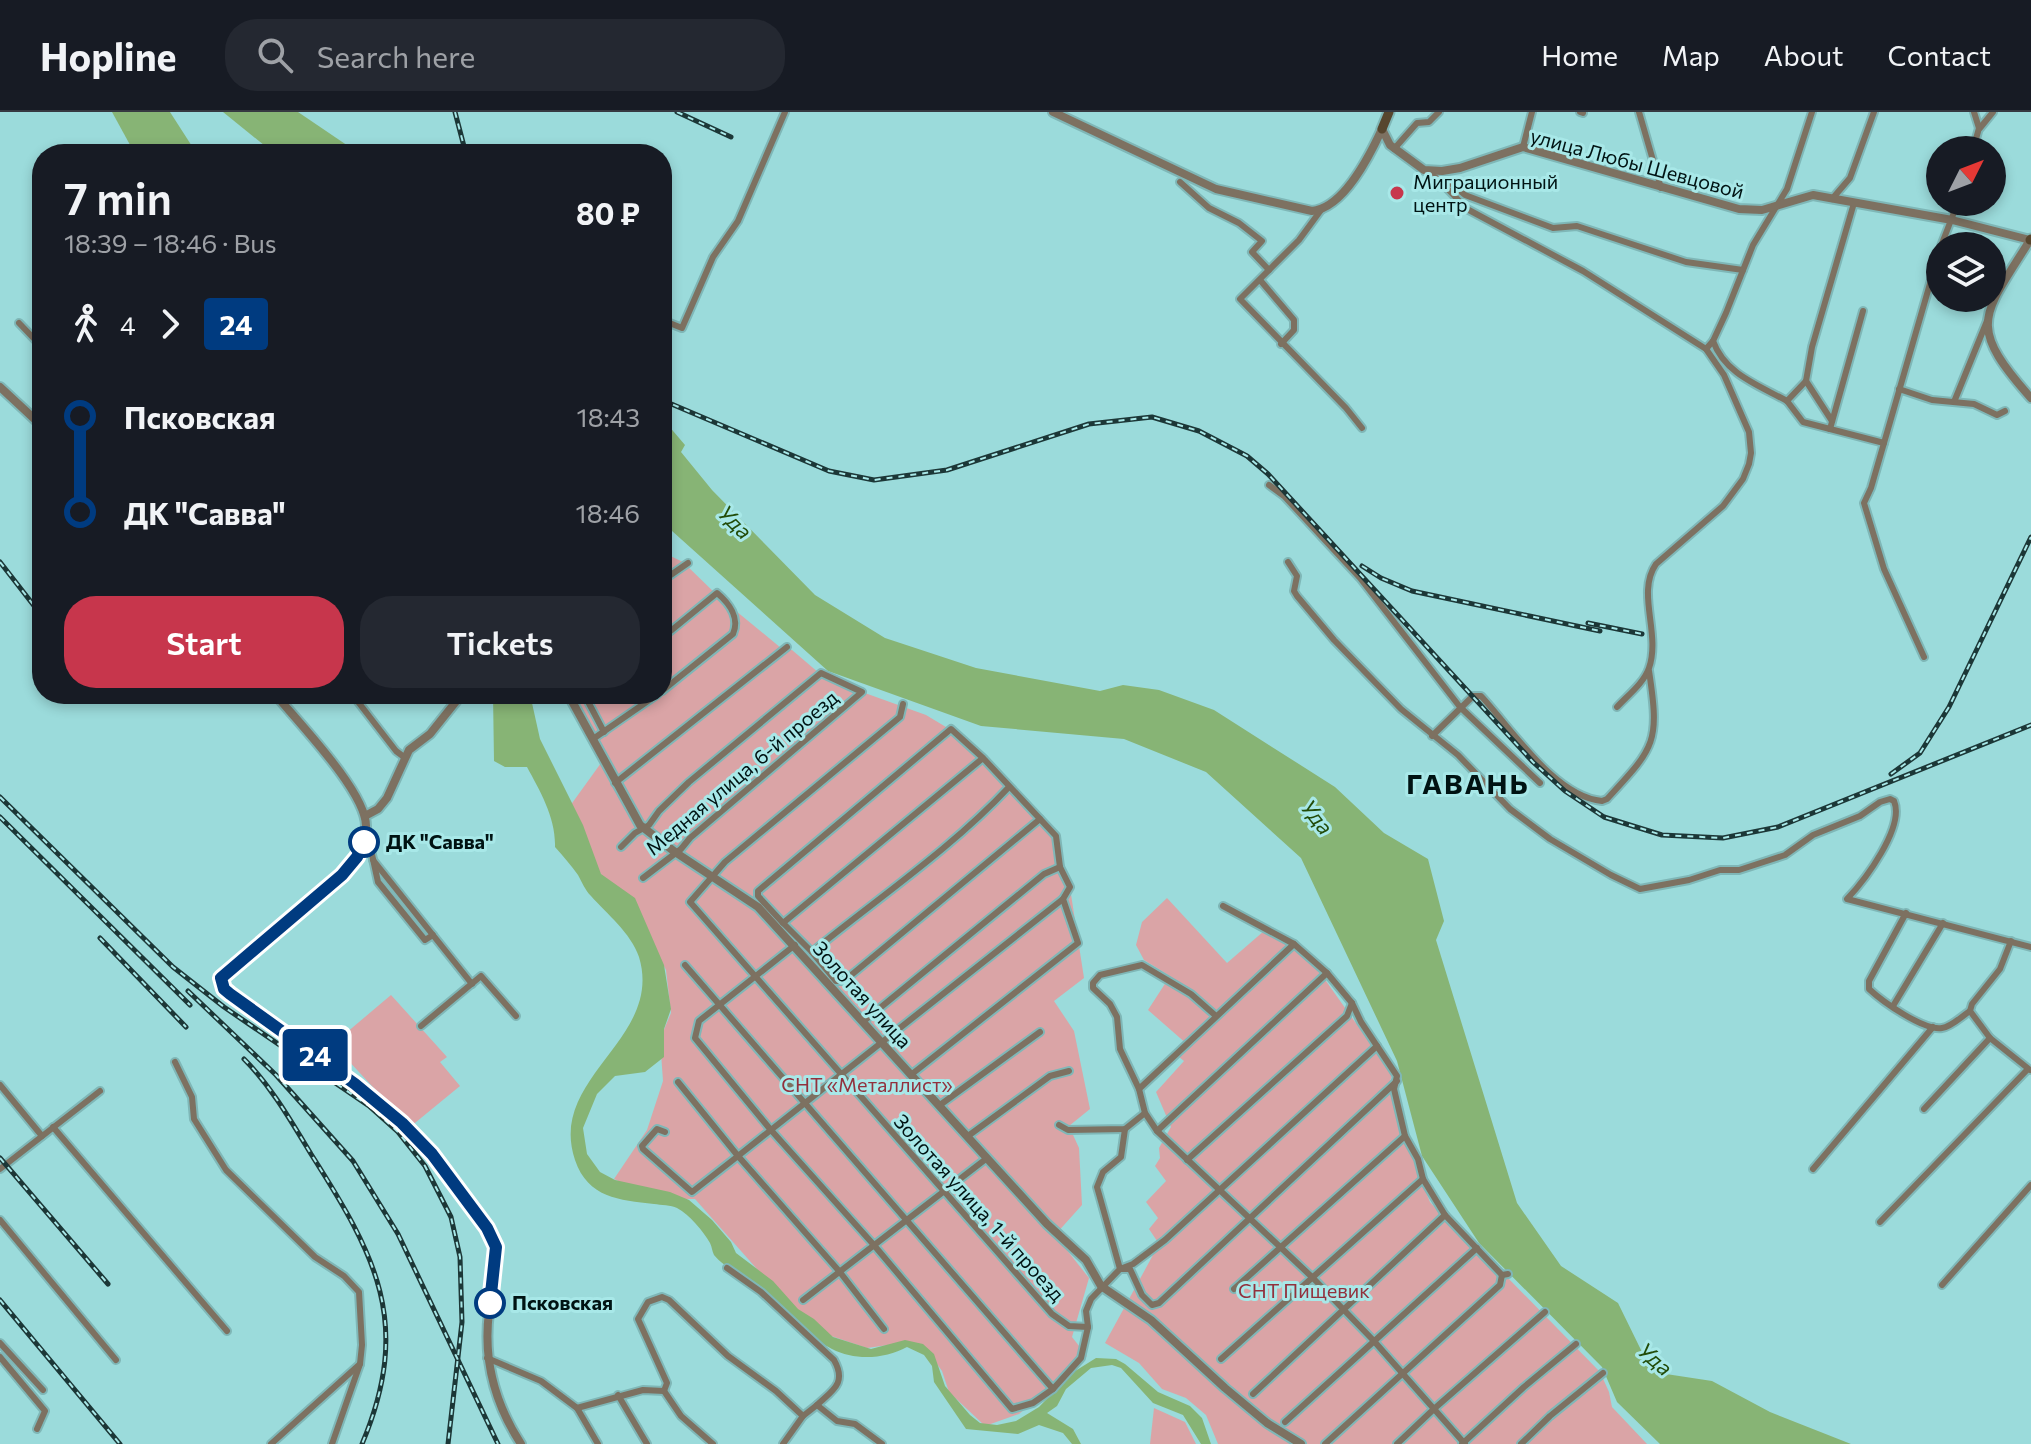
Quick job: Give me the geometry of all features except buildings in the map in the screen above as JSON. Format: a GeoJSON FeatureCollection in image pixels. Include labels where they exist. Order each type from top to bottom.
{"type":"FeatureCollection","features":[{"type":"Feature","properties":{"kind":"main road"},"geometry":{"type":"LineString","coordinates":[[1382,129],[1389,112]]}},
{"type":"Feature","properties":{"kind":"street"},"geometry":{"type":"LineString","coordinates":[[672,324],[682,328],[713,257],[738,221],[785,112]]}},
{"type":"Feature","properties":{"kind":"street"},"geometry":{"type":"LineString","coordinates":[[1053,112],[1216,189],[1312,211],[1321,210]]}},
{"type":"Feature","properties":{"kind":"street"},"geometry":{"type":"LineString","coordinates":[[1370,155],[1392,147],[1417,123],[1429,122],[1439,112]]}},
{"type":"Feature","properties":{"kind":"street"},"geometry":{"type":"LineString","coordinates":[[1523,147],[1532,112]]}},
{"type":"Feature","properties":{"kind":"street"},"geometry":{"type":"LineString","coordinates":[[1639,112],[1661,188]]}},
{"type":"Feature","properties":{"kind":"street"},"geometry":{"type":"LineString","coordinates":[[1706,349],[1713,341],[1753,245],[1787,189],[1812,112]]}},
{"type":"Feature","properties":{"kind":"street"},"geometry":{"type":"LineString","coordinates":[[1832,199],[1850,178],[1874,112]]}},
{"type":"Feature","properties":{"kind":"street"},"geometry":{"type":"LineString","coordinates":[[1974,112],[1979,128]]}},
{"type":"Feature","properties":{"kind":"street"},"geometry":{"type":"LineString","coordinates":[[1977,136],[1979,128],[1993,112]]}},
{"type":"Feature","properties":{"kind":"street"},"geometry":{"type":"LineString","coordinates":[[1382,129],[1392,147],[1439,180],[1467,209],[1583,271],[1706,349],[1749,432],[1751,453],[1743,479],[1723,506],[1656,564],[1648,575],[1654,640],[1649,671],[1653,738],[1649,750],[1615,790],[1602,801],[1571,790],[1537,760],[1481,696],[1473,696],[1432,736]]}},
{"type":"Feature","properties":{"kind":"street"},"geometry":{"type":"LineString","coordinates":[[1362,428],[1240,299],[1299,240],[1321,210],[1358,175],[1382,129]]}},
{"type":"Feature","properties":{"kind":"street","name":"улица Любы Шевцовой"},"geometry":{"type":"LineString","coordinates":[[1424,170],[1460,168],[1523,147],[1739,209],[1762,210],[1813,195],[1952,220],[2031,239]]}},
{"type":"Feature","properties":{"kind":"street"},"geometry":{"type":"LineString","coordinates":[[1439,180],[1448,181],[1465,195],[1553,228],[1577,226],[1686,262],[1743,270]]}},
{"type":"Feature","properties":{"kind":"street"},"geometry":{"type":"LineString","coordinates":[[1180,182],[1209,208],[1239,223],[1262,241],[1252,252],[1269,270]]}},
{"type":"Feature","properties":{"kind":"street"},"geometry":{"type":"LineString","coordinates":[[1787,401],[1806,381],[1812,347],[1854,203]]}},
{"type":"Feature","properties":{"kind":"street"},"geometry":{"type":"LineString","coordinates":[[1947,232],[1953,216]]}},
{"type":"Feature","properties":{"kind":"street"},"geometry":{"type":"LineString","coordinates":[[1516,236],[1526,218]]}},
{"type":"Feature","properties":{"kind":"street"},"geometry":{"type":"LineString","coordinates":[[1954,402],[1987,321],[1990,304],[2031,239]]}},
{"type":"Feature","properties":{"kind":"street"},"geometry":{"type":"LineString","coordinates":[[1260,280],[1294,320],[1294,330],[1281,344]]}},
{"type":"Feature","properties":{"kind":"street"},"geometry":{"type":"LineString","coordinates":[[1924,657],[1884,569],[1864,503],[1926,298]]}},
{"type":"Feature","properties":{"kind":"street"},"geometry":{"type":"LineString","coordinates":[[1830,429],[1863,311]]}},
{"type":"Feature","properties":{"kind":"street"},"geometry":{"type":"LineString","coordinates":[[1987,321],[1988,337],[1996,356],[2031,398]]}},
{"type":"Feature","properties":{"kind":"street"},"geometry":{"type":"LineString","coordinates":[[19,323],[32,337]]}},
{"type":"Feature","properties":{"kind":"street"},"geometry":{"type":"LineString","coordinates":[[1713,341],[1718,355],[1735,373],[1787,401],[1803,422],[1884,443]]}},
{"type":"Feature","properties":{"kind":"street"},"geometry":{"type":"LineString","coordinates":[[1806,381],[1832,421]]}},
{"type":"Feature","properties":{"kind":"street"},"geometry":{"type":"LineString","coordinates":[[0,387],[32,417]]}},
{"type":"Feature","properties":{"kind":"street"},"geometry":{"type":"LineString","coordinates":[[1899,389],[1932,400],[1974,404],[1997,415],[2005,411]]}},
{"type":"Feature","properties":{"kind":"street"},"geometry":{"type":"LineString","coordinates":[[1269,485],[1284,496],[1360,578],[1460,707],[1540,783]]}},
{"type":"Feature","properties":{"kind":"street"},"geometry":{"type":"LineString","coordinates":[[1288,562],[1297,576],[1294,591],[1297,596],[1334,640],[1401,709],[1458,755],[1526,822],[1611,875],[1640,889],[1689,880],[1720,870],[1739,870],[1785,855],[1813,835],[1860,816],[1890,799],[1897,811],[1893,828],[1863,882],[1847,899],[2031,947]]}},
{"type":"Feature","properties":{"kind":"street"},"geometry":{"type":"LineString","coordinates":[[672,574],[688,563]]}},
{"type":"Feature","properties":{"kind":"street"},"geometry":{"type":"LineString","coordinates":[[672,630],[717,593],[731,605],[736,627],[733,634],[672,683]]}},
{"type":"Feature","properties":{"kind":"street"},"geometry":{"type":"LineString","coordinates":[[615,783],[787,647]]}},
{"type":"Feature","properties":{"kind":"street"},"geometry":{"type":"LineString","coordinates":[[1617,707],[1649,671]]}},
{"type":"Feature","properties":{"kind":"street","name":"Медная улица, 6-й проезд"},"geometry":{"type":"LineString","coordinates":[[643,828],[689,782],[821,673],[862,692],[643,878]]}},
{"type":"Feature","properties":{"kind":"street"},"geometry":{"type":"LineString","coordinates":[[283,704],[361,803],[365,816],[365,840],[373,860],[472,984]]}},
{"type":"Feature","properties":{"kind":"street"},"geometry":{"type":"LineString","coordinates":[[360,704],[404,757]]}},
{"type":"Feature","properties":{"kind":"street"},"geometry":{"type":"LineString","coordinates":[[365,816],[378,809],[387,798],[398,778],[404,757],[430,734],[454,704]]}},
{"type":"Feature","properties":{"kind":"street","name":"Золотая улица"},"geometry":{"type":"LineString","coordinates":[[574,704],[615,783],[643,828],[758,907],[795,945],[809,952],[864,1021],[987,1158],[1047,1224],[1086,1260],[1101,1286]]}},
{"type":"Feature","properties":{"kind":"street"},"geometry":{"type":"LineString","coordinates":[[589,704],[604,732]]}},
{"type":"Feature","properties":{"kind":"street"},"geometry":{"type":"LineString","coordinates":[[593,739],[644,704]]}},
{"type":"Feature","properties":{"kind":"street"},"geometry":{"type":"LineString","coordinates":[[712,877],[725,862],[900,717],[903,704]]}},
{"type":"Feature","properties":{"kind":"street"},"geometry":{"type":"LineString","coordinates":[[665,1132],[657,1129],[644,1143],[643,1149],[692,1192],[1063,899],[1070,887],[1060,867],[1056,836],[983,758],[951,729],[759,889],[758,896],[809,952],[836,981],[844,981],[1040,819]]}},
{"type":"Feature","properties":{"kind":"street"},"geometry":{"type":"LineString","coordinates":[[783,923],[983,758]]}},
{"type":"Feature","properties":{"kind":"street"},"geometry":{"type":"LineString","coordinates":[[809,952],[898,885],[1009,787]]}},
{"type":"Feature","properties":{"kind":"street"},"geometry":{"type":"LineString","coordinates":[[621,847],[643,828]]}},
{"type":"Feature","properties":{"kind":"street"},"geometry":{"type":"LineString","coordinates":[[365,840],[357,857],[342,875],[221,978],[222,983],[230,994],[355,1084],[402,1123],[432,1154],[487,1228],[496,1247],[487,1328],[487,1358],[500,1401],[521,1444]]}},
{"type":"Feature","properties":{"kind":"street"},"geometry":{"type":"LineString","coordinates":[[864,1021],[1044,874],[1060,867]]}},
{"type":"Feature","properties":{"kind":"street","name":"Золотая улица, 1-й проезд"},"geometry":{"type":"LineString","coordinates":[[712,877],[690,902],[1059,1321],[1074,1327],[1088,1327]]}},
{"type":"Feature","properties":{"kind":"street"},"geometry":{"type":"LineString","coordinates":[[912,1074],[1078,943],[1063,899]]}},
{"type":"Feature","properties":{"kind":"street"},"geometry":{"type":"LineString","coordinates":[[1223,906],[1294,944],[1327,973],[1352,1003],[1394,1070],[1397,1081],[1394,1089],[1405,1136],[1418,1159],[1423,1179],[1445,1215],[1505,1275],[1500,1285],[1325,1444]]}},
{"type":"Feature","properties":{"kind":"street"},"geometry":{"type":"LineString","coordinates":[[1906,913],[1869,981],[1869,989],[1920,1024],[1945,1027],[1970,1011],[1972,1004],[2000,969],[2011,941]]}},
{"type":"Feature","properties":{"kind":"street"},"geometry":{"type":"LineString","coordinates":[[1893,1006],[1943,923]]}},
{"type":"Feature","properties":{"kind":"street"},"geometry":{"type":"LineString","coordinates":[[1139,1089],[1294,944]]}},
{"type":"Feature","properties":{"kind":"street"},"geometry":{"type":"LineString","coordinates":[[795,945],[699,1021],[695,1038],[1012,1409],[1033,1403],[1053,1389],[1081,1358],[1088,1327],[1086,1311],[1101,1286],[1120,1269],[1133,1264],[1165,1240],[1377,1046]]}},
{"type":"Feature","properties":{"kind":"street"},"geometry":{"type":"LineString","coordinates":[[685,965],[1053,1389]]}},
{"type":"Feature","properties":{"kind":"street"},"geometry":{"type":"LineString","coordinates":[[1216,1016],[1191,994],[1142,965],[1100,975],[1093,983],[1093,988],[1110,1004],[1117,1017],[1120,1049],[1139,1089],[1145,1113],[1157,1131],[1313,1278],[1373,1340],[1464,1443],[1576,1344]]}},
{"type":"Feature","properties":{"kind":"street"},"geometry":{"type":"LineString","coordinates":[[1157,1131],[1327,973]]}},
{"type":"Feature","properties":{"kind":"street"},"geometry":{"type":"LineString","coordinates":[[421,1026],[481,976],[516,1016]]}},
{"type":"Feature","properties":{"kind":"street"},"geometry":{"type":"LineString","coordinates":[[1187,1160],[1347,1016],[1352,1003]]}},
{"type":"Feature","properties":{"kind":"street"},"geometry":{"type":"LineString","coordinates":[[1880,1222],[2029,1070],[1990,1038],[1970,1011]]}},
{"type":"Feature","properties":{"kind":"street"},"geometry":{"type":"LineString","coordinates":[[1813,1169],[1933,1027]]}},
{"type":"Feature","properties":{"kind":"street"},"geometry":{"type":"LineString","coordinates":[[940,1105],[1040,1032]]}},
{"type":"Feature","properties":{"kind":"street"},"geometry":{"type":"LineString","coordinates":[[1924,1109],[1990,1038]]}},
{"type":"Feature","properties":{"kind":"street"},"geometry":{"type":"LineString","coordinates":[[175,1062],[192,1097],[194,1119],[226,1170],[315,1257],[344,1276],[359,1292],[360,1364],[332,1444]]}},
{"type":"Feature","properties":{"kind":"street"},"geometry":{"type":"LineString","coordinates":[[968,1136],[1050,1076],[1069,1071]]}},
{"type":"Feature","properties":{"kind":"street"},"geometry":{"type":"LineString","coordinates":[[1120,1269],[1130,1269],[1142,1295],[1156,1305],[1397,1081]]}},
{"type":"Feature","properties":{"kind":"street"},"geometry":{"type":"LineString","coordinates":[[678,1082],[839,1271],[884,1329]]}},
{"type":"Feature","properties":{"kind":"street"},"geometry":{"type":"LineString","coordinates":[[0,1085],[42,1136]]}},
{"type":"Feature","properties":{"kind":"street"},"geometry":{"type":"LineString","coordinates":[[0,1169],[100,1091]]}},
{"type":"Feature","properties":{"kind":"street"},"geometry":{"type":"LineString","coordinates":[[1059,1125],[1068,1130],[1125,1129],[1145,1113]]}},
{"type":"Feature","properties":{"kind":"street"},"geometry":{"type":"LineString","coordinates":[[53,1127],[227,1331]]}},
{"type":"Feature","properties":{"kind":"street"},"geometry":{"type":"LineString","coordinates":[[1120,1269],[1097,1187],[1103,1172],[1121,1157],[1125,1129]]}},
{"type":"Feature","properties":{"kind":"street"},"geometry":{"type":"LineString","coordinates":[[1234,1289],[1405,1136]]}},
{"type":"Feature","properties":{"kind":"street"},"geometry":{"type":"LineString","coordinates":[[803,1300],[987,1158]]}},
{"type":"Feature","properties":{"kind":"street"},"geometry":{"type":"LineString","coordinates":[[1221,1359],[1423,1179]]}},
{"type":"Feature","properties":{"kind":"street"},"geometry":{"type":"LineString","coordinates":[[1942,1285],[2031,1185]]}},
{"type":"Feature","properties":{"kind":"street"},"geometry":{"type":"LineString","coordinates":[[1253,1394],[1445,1215]]}},
{"type":"Feature","properties":{"kind":"street"},"geometry":{"type":"LineString","coordinates":[[0,1220],[116,1360]]}},
{"type":"Feature","properties":{"kind":"street"},"geometry":{"type":"LineString","coordinates":[[1285,1422],[1477,1248]]}},
{"type":"Feature","properties":{"kind":"street"},"geometry":{"type":"LineString","coordinates":[[727,1268],[761,1292],[834,1360],[840,1372],[840,1379],[803,1416],[783,1444]]}},
{"type":"Feature","properties":{"kind":"street"},"geometry":{"type":"LineString","coordinates":[[1101,1286],[1151,1320],[1267,1423],[1301,1444]]}},
{"type":"Feature","properties":{"kind":"street"},"geometry":{"type":"LineString","coordinates":[[664,1391],[667,1383],[638,1319],[648,1302],[662,1297],[669,1300],[728,1356],[776,1391],[803,1416]]}},
{"type":"Feature","properties":{"kind":"street"},"geometry":{"type":"LineString","coordinates":[[1397,1444],[1545,1312]]}},
{"type":"Feature","properties":{"kind":"street"},"geometry":{"type":"LineString","coordinates":[[0,1343],[43,1390]]}},
{"type":"Feature","properties":{"kind":"street"},"geometry":{"type":"LineString","coordinates":[[0,1357],[45,1411],[37,1429]]}},
{"type":"Feature","properties":{"kind":"street"},"geometry":{"type":"LineString","coordinates":[[487,1358],[541,1381],[577,1408],[598,1444]]}},
{"type":"Feature","properties":{"kind":"street"},"geometry":{"type":"LineString","coordinates":[[271,1444],[360,1364]]}},
{"type":"Feature","properties":{"kind":"street"},"geometry":{"type":"LineString","coordinates":[[1521,1444],[1603,1373]]}},
{"type":"Feature","properties":{"kind":"street"},"geometry":{"type":"LineString","coordinates":[[577,1408],[643,1390],[664,1391]]}},
{"type":"Feature","properties":{"kind":"street"},"geometry":{"type":"LineString","coordinates":[[664,1391],[681,1416],[713,1444]]}},
{"type":"Feature","properties":{"kind":"street"},"geometry":{"type":"LineString","coordinates":[[618,1395],[647,1444]]}},
{"type":"Feature","properties":{"kind":"street"},"geometry":{"type":"LineString","coordinates":[[817,1405],[837,1421],[855,1424],[882,1444]]}},
{"type":"Feature","properties":{"kind":"green space","name":"СНТ «Металлист»"},"geometry":{"type":"Polygon","coordinates":[[[672,557],[683,562],[719,597],[781,648],[792,650],[826,679],[926,715],[961,736],[1051,830],[1070,888],[1084,978],[1054,1001],[1074,1031],[1090,1109],[1069,1126],[1079,1148],[1082,1205],[1055,1235],[1089,1278],[1072,1337],[1087,1356],[1019,1414],[985,1426],[949,1392],[942,1371],[927,1350],[895,1344],[867,1348],[831,1336],[787,1303],[695,1199],[653,1194],[614,1179],[647,1130],[663,1081],[660,1039],[671,1013],[666,970],[629,898],[605,881],[592,859],[570,806],[601,763],[576,704],[672,704],[672,557]]]}},
{"type":"Feature","properties":{"kind":"green space","name":"СНТ Пищевик"},"geometry":{"type":"Polygon","coordinates":[[[1167,898],[1227,963],[1264,931],[1299,949],[1321,974],[1392,1074],[1390,1082],[1402,1135],[1416,1159],[1430,1202],[1502,1282],[1507,1277],[1600,1372],[1612,1407],[1647,1444],[1218,1444],[1206,1415],[1186,1398],[1162,1389],[1139,1363],[1105,1343],[1159,1244],[1149,1229],[1158,1218],[1146,1202],[1166,1181],[1155,1166],[1160,1158],[1159,1148],[1171,1127],[1156,1092],[1184,1061],[1179,1057],[1188,1045],[1148,1010],[1170,976],[1144,960],[1136,945],[1142,922],[1167,898]]]}},
{"type":"Feature","properties":{"kind":"green space"},"geometry":{"type":"Polygon","coordinates":[[[391,995],[447,1057],[440,1062],[460,1086],[410,1127],[333,1044],[391,995]]]}},
{"type":"Feature","properties":{"kind":"green space"},"geometry":{"type":"Polygon","coordinates":[[[1154,1408],[1185,1422],[1196,1444],[1150,1444],[1154,1408]]]}},
{"type":"Feature","properties":{"kind":"water"},"geometry":{"type":"Polygon","coordinates":[[[112,112],[170,112],[191,144],[130,144],[112,112]]]}},
{"type":"Feature","properties":{"kind":"water"},"geometry":{"type":"Polygon","coordinates":[[[223,112],[298,112],[345,144],[263,144],[223,112]]]}},
{"type":"Feature","properties":{"kind":"water","name":"Уда"},"geometry":{"type":"Polygon","coordinates":[[[672,430],[685,445],[681,452],[712,490],[815,595],[885,638],[976,668],[1100,691],[1123,685],[1159,690],[1214,710],[1335,787],[1384,833],[1428,859],[1444,921],[1436,940],[1517,1203],[1561,1266],[1618,1303],[1641,1350],[1666,1374],[1712,1381],[1770,1412],[1851,1444],[1660,1444],[1617,1402],[1602,1367],[1479,1243],[1422,1156],[1397,1061],[1301,858],[1206,772],[1124,739],[981,726],[828,671],[672,531],[672,430]]]}},
{"type":"Feature","properties":{"kind":"water"},"geometry":{"type":"Polygon","coordinates":[[[493,704],[532,704],[540,739],[583,825],[601,874],[635,898],[664,965],[671,1009],[664,1029],[664,1057],[645,1072],[615,1076],[597,1094],[583,1128],[587,1154],[600,1172],[615,1180],[670,1192],[689,1200],[712,1220],[731,1242],[736,1253],[773,1281],[798,1309],[833,1337],[871,1349],[905,1340],[923,1344],[934,1354],[945,1386],[980,1423],[997,1425],[1016,1421],[1039,1407],[1072,1373],[1096,1358],[1116,1359],[1158,1392],[1190,1406],[1202,1418],[1211,1444],[1201,1444],[1183,1415],[1153,1403],[1121,1368],[1112,1365],[1091,1368],[1066,1389],[1057,1406],[1047,1413],[1073,1429],[1081,1444],[1072,1444],[1063,1433],[1039,1425],[1018,1434],[966,1429],[934,1382],[932,1366],[924,1355],[907,1347],[870,1357],[832,1349],[805,1330],[759,1285],[719,1260],[704,1233],[682,1211],[672,1206],[629,1201],[596,1190],[581,1173],[575,1160],[571,1131],[577,1105],[590,1081],[636,1012],[642,986],[639,957],[625,932],[589,894],[555,847],[550,815],[527,767],[505,767],[494,761],[493,704]]]}},
{"type":"Feature","properties":{"kind":"railway"},"geometry":{"type":"LineString","coordinates":[[455,112],[463,144]]}},
{"type":"Feature","properties":{"kind":"railway"},"geometry":{"type":"LineString","coordinates":[[677,112],[731,137]]}},
{"type":"Feature","properties":{"kind":"railway"},"geometry":{"type":"LineString","coordinates":[[672,404],[829,471],[874,480],[947,470],[1089,424],[1152,417],[1199,431],[1247,456],[1268,474],[1533,762],[1565,791],[1604,817],[1662,835],[1723,838],[1778,827],[2031,725]]}},
{"type":"Feature","properties":{"kind":"railway"},"geometry":{"type":"LineString","coordinates":[[1891,774],[1920,753],[1949,707],[2031,537]]}},
{"type":"Feature","properties":{"kind":"railway"},"geometry":{"type":"LineString","coordinates":[[0,562],[32,603]]}},
{"type":"Feature","properties":{"kind":"railway"},"geometry":{"type":"LineString","coordinates":[[1362,566],[1412,591],[1600,631]]}},
{"type":"Feature","properties":{"kind":"railway"},"geometry":{"type":"LineString","coordinates":[[1588,623],[1642,634]]}},
{"type":"Feature","properties":{"kind":"railway"},"geometry":{"type":"LineString","coordinates":[[0,797],[173,967],[224,1007],[369,1106],[398,1132],[425,1166],[451,1217],[460,1257],[462,1322],[448,1444]]}},
{"type":"Feature","properties":{"kind":"railway"},"geometry":{"type":"LineString","coordinates":[[0,817],[190,1005]]}},
{"type":"Feature","properties":{"kind":"railway"},"geometry":{"type":"LineString","coordinates":[[100,938],[186,1027]]}},
{"type":"Feature","properties":{"kind":"railway"},"geometry":{"type":"LineString","coordinates":[[188,991],[276,1075],[353,1161],[398,1234],[498,1444]]}},
{"type":"Feature","properties":{"kind":"railway"},"geometry":{"type":"LineString","coordinates":[[244,1059],[280,1104],[354,1225],[380,1292],[385,1326],[385,1362],[377,1401],[362,1444]]}},
{"type":"Feature","properties":{"kind":"railway"},"geometry":{"type":"LineString","coordinates":[[0,1158],[108,1284]]}},
{"type":"Feature","properties":{"kind":"railway"},"geometry":{"type":"LineString","coordinates":[[0,1300],[120,1444]]}},
{"type":"Feature","properties":{"kind":"bus line","name":"24"},"geometry":{"type":"LineString","coordinates":[[364,842],[357,857],[342,875],[221,978],[222,983],[230,994],[355,1084],[402,1123],[432,1154],[487,1228],[496,1247],[490,1303]]}},
{"type":"Feature","properties":{"kind":"place","name":"Миграционный центр"},"geometry":{"type":"Point","coordinates":[1397,193]}},
{"type":"Feature","properties":{"kind":"place","name":"ДК \"Савва\""},"geometry":{"type":"Point","coordinates":[364,842]}},
{"type":"Feature","properties":{"kind":"place","name":"Псковская"},"geometry":{"type":"Point","coordinates":[490,1303]}},
{"type":"Feature","properties":{"kind":"district","name":"ГАВАНЬ"},"geometry":{"type":"Point","coordinates":[1468,784]}}]}
